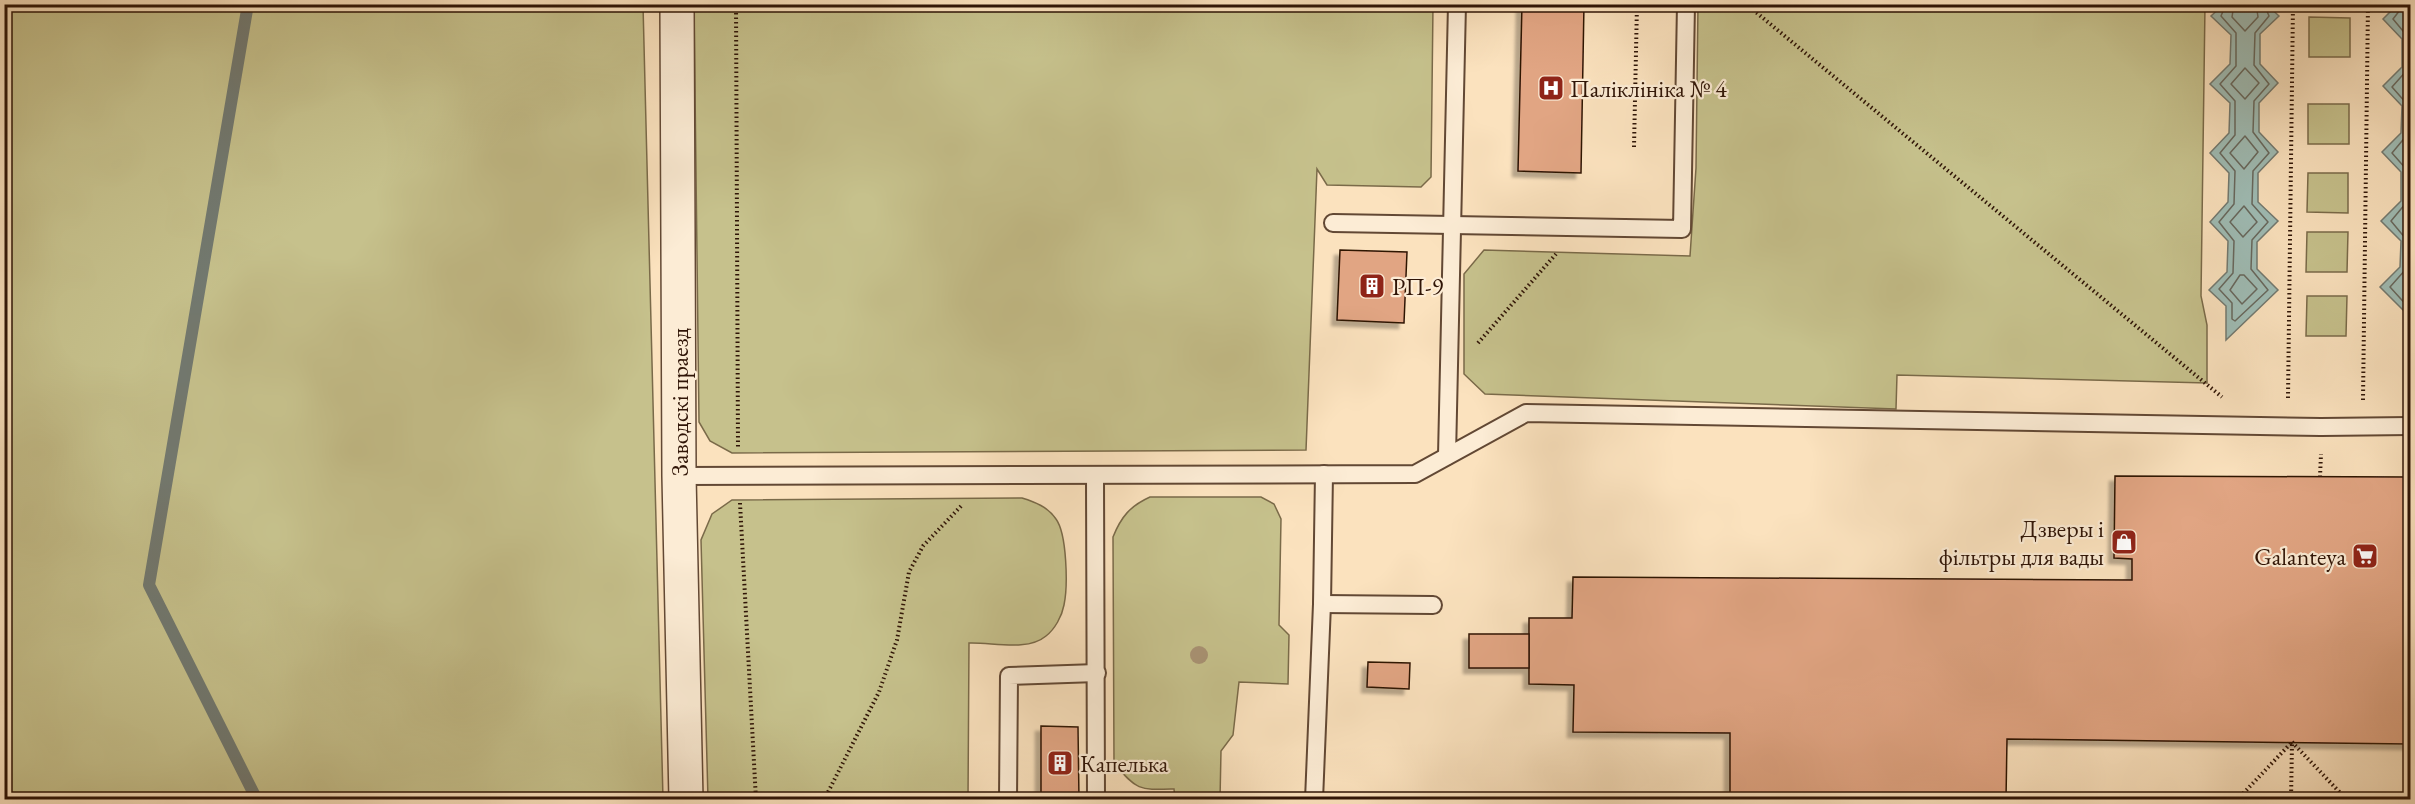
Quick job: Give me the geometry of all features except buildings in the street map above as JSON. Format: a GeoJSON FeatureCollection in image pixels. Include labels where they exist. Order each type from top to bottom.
{"type":"FeatureCollection","features":[{"type":"Feature","properties":{"kind":"street","name":"Заводскі праезд"},"geometry":{"type":"LineString","coordinates":[[677,4],[679,476],[686,800]]}},
{"type":"Feature","properties":{"kind":"lane"},"geometry":{"type":"LineString","coordinates":[[1447,456],[1457,4]]}},
{"type":"Feature","properties":{"kind":"lane"},"geometry":{"type":"LineString","coordinates":[[1333,223],[1682,229],[1686,4]]}},
{"type":"Feature","properties":{"kind":"lane"},"geometry":{"type":"LineString","coordinates":[[679,476],[1415,474],[1526,413],[2257,426],[2410,426]]}},
{"type":"Feature","properties":{"kind":"lane"},"geometry":{"type":"LineString","coordinates":[[1314,800],[1322,604],[1324,474]]}},
{"type":"Feature","properties":{"kind":"lane"},"geometry":{"type":"LineString","coordinates":[[1095,475],[1096,800]]}},
{"type":"Feature","properties":{"kind":"lane"},"geometry":{"type":"LineString","coordinates":[[1322,604],[1433,605]]}},
{"type":"Feature","properties":{"kind":"lane"},"geometry":{"type":"LineString","coordinates":[[1008,800],[1009,676],[1096,673]]}},
{"type":"Feature","properties":{"kind":"path"},"geometry":{"type":"LineString","coordinates":[[736,4],[738,476],[756,800]]}},
{"type":"Feature","properties":{"kind":"path"},"geometry":{"type":"LineString","coordinates":[[1634,147],[1637,4]]}},
{"type":"Feature","properties":{"kind":"path"},"geometry":{"type":"LineString","coordinates":[[1746,4],[2257,426]]}},
{"type":"Feature","properties":{"kind":"path"},"geometry":{"type":"LineString","coordinates":[[2288,426],[2293,4]]}},
{"type":"Feature","properties":{"kind":"path"},"geometry":{"type":"LineString","coordinates":[[2362,427],[2368,4]]}},
{"type":"Feature","properties":{"kind":"path"},"geometry":{"type":"LineString","coordinates":[[1449,375],[1580,227]]}},
{"type":"Feature","properties":{"kind":"path"},"geometry":{"type":"LineString","coordinates":[[824,800],[879,692],[897,640],[909,573],[923,546],[963,504],[1004,475]]}},
{"type":"Feature","properties":{"kind":"path"},"geometry":{"type":"LineString","coordinates":[[2237,800],[2292,742]]}},
{"type":"Feature","properties":{"kind":"path"},"geometry":{"type":"LineString","coordinates":[[2291,800],[2292,742]]}},
{"type":"Feature","properties":{"kind":"path"},"geometry":{"type":"LineString","coordinates":[[2292,742],[2347,800]]}},
{"type":"Feature","properties":{"kind":"shaded area"},"geometry":{"type":"Polygon","coordinates":[[[4,5],[643,5],[663,799],[5,799],[4,5]]]}},
{"type":"Feature","properties":{"kind":"shaded area"},"geometry":{"type":"Polygon","coordinates":[[[694,5],[1433,5],[1431,177],[1421,187],[1327,185],[1317,169],[1306,450],[732,453],[710,441],[699,422],[694,5]]]}},
{"type":"Feature","properties":{"kind":"shaded area"},"geometry":{"type":"Polygon","coordinates":[[[1698,5],[2205,5],[2201,296],[2207,325],[2207,383],[1897,375],[1896,409],[1485,394],[1464,374],[1464,274],[1484,250],[1690,256],[1696,168],[1698,5]]]}},
{"type":"Feature","properties":{"kind":"shaded area"},"geometry":{"type":"Polygon","coordinates":[[[2309,17],[2350,18],[2350,57],[2309,57],[2309,17]]]}},
{"type":"Feature","properties":{"kind":"shaded area"},"geometry":{"type":"Polygon","coordinates":[[[2308,104],[2349,104],[2349,144],[2308,144],[2308,104]]]}},
{"type":"Feature","properties":{"kind":"shaded area"},"geometry":{"type":"Polygon","coordinates":[[[2308,173],[2348,173],[2348,213],[2307,212],[2308,173]]]}},
{"type":"Feature","properties":{"kind":"shaded area"},"geometry":{"type":"Polygon","coordinates":[[[2307,232],[2348,232],[2347,272],[2306,272],[2307,232]]]}},
{"type":"Feature","properties":{"kind":"shaded area"},"geometry":{"type":"Polygon","coordinates":[[[2307,296],[2347,296],[2346,336],[2306,336],[2307,296]]]}},
{"type":"Feature","properties":{"kind":"shaded area"},"geometry":{"type":"Polygon","coordinates":[[[1150,497],[1261,497],[1274,504],[1281,519],[1279,625],[1289,635],[1288,684],[1239,682],[1233,735],[1221,751],[1220,799],[1175,799],[1174,789],[1140,787],[1128,779],[1114,763],[1113,537],[1127,513],[1150,497]]]}},
{"type":"Feature","properties":{"kind":"shaded area"},"geometry":{"type":"Polygon","coordinates":[[[1022,498],[1045,508],[1060,526],[1066,560],[1064,605],[1055,626],[1038,641],[1019,645],[969,643],[968,799],[708,799],[701,540],[712,514],[732,500],[1022,498]]]}},
{"type":"Feature","properties":{"kind":"water"},"geometry":{"type":"Polygon","coordinates":[[[2398,4],[2410,5],[2410,317],[2380,287],[2400,267],[2401,241],[2381,221],[2401,201],[2401,172],[2382,152],[2401,133],[2402,106],[2383,86],[2402,67],[2402,39],[2383,19],[2398,4]]]}},
{"type":"Feature","properties":{"kind":"water"},"geometry":{"type":"Polygon","coordinates":[[[2223,5],[2267,5],[2279,16],[2260,34],[2260,64],[2278,83],[2259,103],[2259,132],[2278,152],[2258,173],[2258,202],[2278,221],[2257,242],[2257,269],[2278,290],[2226,340],[2226,306],[2209,290],[2227,272],[2228,241],[2210,222],[2228,202],[2229,173],[2210,153],[2229,133],[2230,103],[2210,84],[2230,64],[2231,35],[2211,16],[2223,5]]]}},
{"type":"Feature","properties":{"kind":"waterway"},"geometry":{"type":"LineString","coordinates":[[248,4],[149,585],[257,800]]}},
{"type":"Feature","properties":{"kind":"place","name":"Паліклініка № 4"},"geometry":{"type":"Point","coordinates":[1551,88]}},
{"type":"Feature","properties":{"kind":"place","name":"РП-9"},"geometry":{"type":"Point","coordinates":[1372,286]}},
{"type":"Feature","properties":{"kind":"place","name":"Дзверы і фільтры для вады"},"geometry":{"type":"Point","coordinates":[2124,542]}},
{"type":"Feature","properties":{"kind":"place","name":"Galanteya"},"geometry":{"type":"Point","coordinates":[2365,556]}},
{"type":"Feature","properties":{"kind":"place","name":"Капелька"},"geometry":{"type":"Point","coordinates":[1060,763]}}]}
